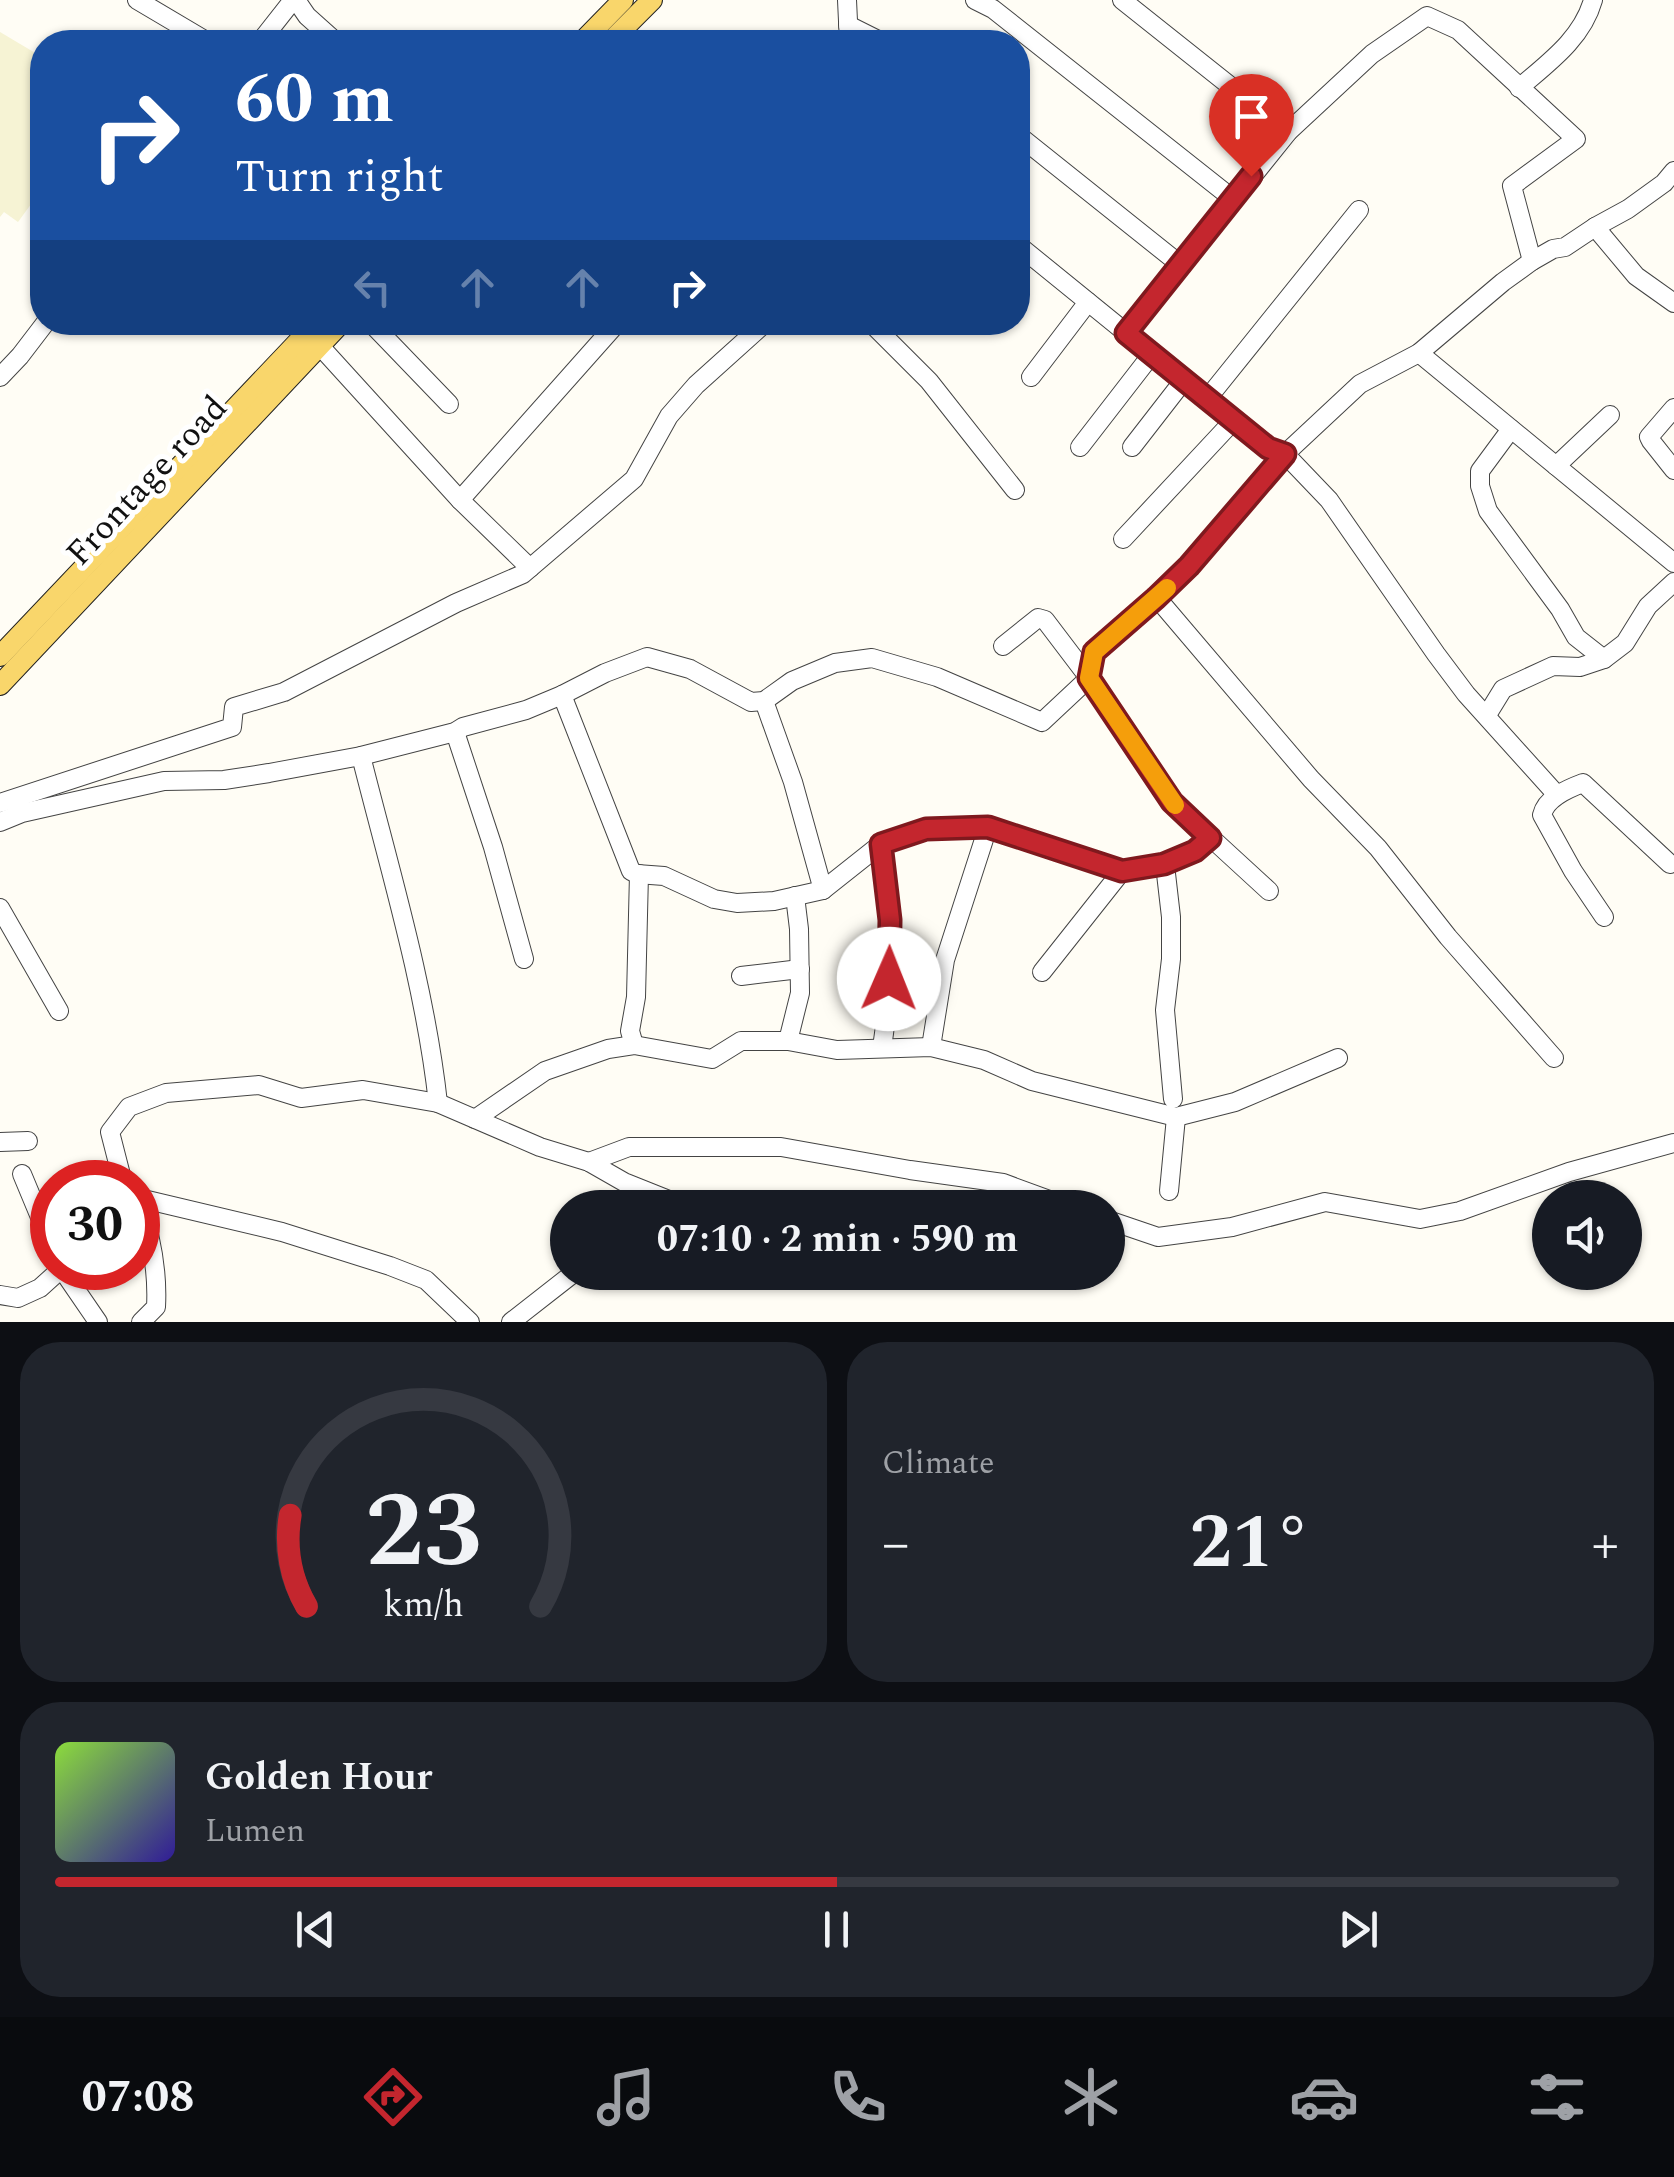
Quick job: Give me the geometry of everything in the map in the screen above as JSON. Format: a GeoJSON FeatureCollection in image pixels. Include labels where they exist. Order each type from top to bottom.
{"type":"FeatureCollection","features":[{"type":"Feature","properties":{"kind":"main road"},"geometry":{"type":"LineString","coordinates":[[594,30],[623,0]]}},
{"type":"Feature","properties":{"kind":"main road"},"geometry":{"type":"LineString","coordinates":[[622,30],[652,0]]}},
{"type":"Feature","properties":{"kind":"main road"},"geometry":{"type":"LineString","coordinates":[[0,656],[305,335]]}},
{"type":"Feature","properties":{"kind":"main road","name":"Frontage road"},"geometry":{"type":"LineString","coordinates":[[0,685],[329,335]]}},
{"type":"Feature","properties":{"kind":"street"},"geometry":{"type":"LineString","coordinates":[[136,0],[187,30]]}},
{"type":"Feature","properties":{"kind":"street"},"geometry":{"type":"LineString","coordinates":[[270,30],[295,0],[322,30]]}},
{"type":"Feature","properties":{"kind":"street"},"geometry":{"type":"LineString","coordinates":[[846,0],[849,30]]}},
{"type":"Feature","properties":{"kind":"street"},"geometry":{"type":"LineString","coordinates":[[975,0],[1018,30]]}},
{"type":"Feature","properties":{"kind":"street"},"geometry":{"type":"LineString","coordinates":[[1122,0],[1288,132]]}},
{"type":"Feature","properties":{"kind":"street"},"geometry":{"type":"LineString","coordinates":[[1519,88],[1570,44],[1593,0]]}},
{"type":"Feature","properties":{"kind":"street"},"geometry":{"type":"LineString","coordinates":[[1126,333],[1288,132],[1372,54],[1427,16],[1458,30],[1576,138],[1512,186],[1532,261]]}},
{"type":"Feature","properties":{"kind":"street"},"geometry":{"type":"LineString","coordinates":[[1030,39],[1232,198]]}},
{"type":"Feature","properties":{"kind":"street"},"geometry":{"type":"LineString","coordinates":[[1030,145],[1182,266]]}},
{"type":"Feature","properties":{"kind":"street"},"geometry":{"type":"LineString","coordinates":[[0,822],[22,813],[164,781],[224,780],[361,756],[526,710],[647,657],[690,669],[751,702],[764,701],[792,681],[835,663],[872,658],[937,677],[1042,722],[1089,678],[1094,652],[1189,566],[1285,454],[1360,384],[1419,354],[1532,261],[1565,247],[1671,183]]}},
{"type":"Feature","properties":{"kind":"street"},"geometry":{"type":"LineString","coordinates":[[1208,399],[1358,210]]}},
{"type":"Feature","properties":{"kind":"street"},"geometry":{"type":"LineString","coordinates":[[1596,226],[1636,276],[1674,303]]}},
{"type":"Feature","properties":{"kind":"street"},"geometry":{"type":"LineString","coordinates":[[1030,255],[1268,448],[1285,454],[1330,500],[1466,694],[1558,795]]}},
{"type":"Feature","properties":{"kind":"street"},"geometry":{"type":"LineString","coordinates":[[1031,377],[1088,302]]}},
{"type":"Feature","properties":{"kind":"street"},"geometry":{"type":"LineString","coordinates":[[0,376],[36,335]]}},
{"type":"Feature","properties":{"kind":"street"},"geometry":{"type":"LineString","coordinates":[[383,335],[449,404]]}},
{"type":"Feature","properties":{"kind":"street"},"geometry":{"type":"LineString","coordinates":[[603,335],[606,338]]}},
{"type":"Feature","properties":{"kind":"street"},"geometry":{"type":"LineString","coordinates":[[460,500],[608,335]]}},
{"type":"Feature","properties":{"kind":"street"},"geometry":{"type":"LineString","coordinates":[[0,804],[232,728],[234,707],[284,692],[440,611],[524,574],[634,478],[668,416],[752,335]]}},
{"type":"Feature","properties":{"kind":"street"},"geometry":{"type":"LineString","coordinates":[[883,335],[929,380],[1015,490]]}},
{"type":"Feature","properties":{"kind":"street"},"geometry":{"type":"LineString","coordinates":[[319,345],[460,500],[530,568]]}},
{"type":"Feature","properties":{"kind":"street"},"geometry":{"type":"LineString","coordinates":[[1080,447],[1152,354]]}},
{"type":"Feature","properties":{"kind":"street"},"geometry":{"type":"LineString","coordinates":[[1419,354],[1674,563]]}},
{"type":"Feature","properties":{"kind":"street"},"geometry":{"type":"LineString","coordinates":[[1132,447],[1184,380]]}},
{"type":"Feature","properties":{"kind":"street"},"geometry":{"type":"LineString","coordinates":[[1674,408],[1650,441],[1674,470]]}},
{"type":"Feature","properties":{"kind":"street"},"geometry":{"type":"LineString","coordinates":[[1556,466],[1610,414]]}},
{"type":"Feature","properties":{"kind":"street"},"geometry":{"type":"LineString","coordinates":[[1123,539],[1234,420]]}},
{"type":"Feature","properties":{"kind":"street"},"geometry":{"type":"LineString","coordinates":[[1511,429],[1480,471],[1488,511],[1576,637],[1604,659]]}},
{"type":"Feature","properties":{"kind":"street"},"geometry":{"type":"LineString","coordinates":[[1486,715],[1503,689],[1554,666],[1580,667],[1604,659],[1625,644],[1648,606],[1674,582]]}},
{"type":"Feature","properties":{"kind":"street"},"geometry":{"type":"LineString","coordinates":[[1156,598],[1311,779],[1378,848],[1448,937],[1554,1058]]}},
{"type":"Feature","properties":{"kind":"street"},"geometry":{"type":"LineString","coordinates":[[1003,646],[1041,618],[1089,678],[1172,802],[1269,891]]}},
{"type":"Feature","properties":{"kind":"street"},"geometry":{"type":"LineString","coordinates":[[562,695],[632,870],[664,876],[714,899],[737,903],[774,901],[822,890],[881,844],[926,829],[988,827],[1122,871],[1164,864],[1195,851],[1210,838]]}},
{"type":"Feature","properties":{"kind":"street"},"geometry":{"type":"LineString","coordinates":[[764,701],[793,782],[822,890]]}},
{"type":"Feature","properties":{"kind":"street"},"geometry":{"type":"LineString","coordinates":[[454,732],[493,847],[524,960]]}},
{"type":"Feature","properties":{"kind":"street"},"geometry":{"type":"LineString","coordinates":[[361,756],[414,964],[438,1103]]}},
{"type":"Feature","properties":{"kind":"street"},"geometry":{"type":"LineString","coordinates":[[1604,918],[1542,815],[1543,808],[1558,795],[1583,783],[1670,864]]}},
{"type":"Feature","properties":{"kind":"street"},"geometry":{"type":"LineString","coordinates":[[931,1047],[945,960],[988,827]]}},
{"type":"Feature","properties":{"kind":"street"},"geometry":{"type":"LineString","coordinates":[[881,844],[890,920],[882,1048]]}},
{"type":"Feature","properties":{"kind":"street"},"geometry":{"type":"LineString","coordinates":[[1164,864],[1171,917],[1165,1010],[1174,1108],[1168,1190]]}},
{"type":"Feature","properties":{"kind":"street"},"geometry":{"type":"LineString","coordinates":[[1042,972],[1122,871]]}},
{"type":"Feature","properties":{"kind":"street"},"geometry":{"type":"LineString","coordinates":[[634,1045],[630,1032],[636,997],[639,874]]}},
{"type":"Feature","properties":{"kind":"street"},"geometry":{"type":"LineString","coordinates":[[788,1041],[800,993],[795,896]]}},
{"type":"Feature","properties":{"kind":"street"},"geometry":{"type":"LineString","coordinates":[[0,908],[59,1011]]}},
{"type":"Feature","properties":{"kind":"street"},"geometry":{"type":"LineString","coordinates":[[740,976],[800,969]]}},
{"type":"Feature","properties":{"kind":"street"},"geometry":{"type":"LineString","coordinates":[[475,1119],[545,1071],[608,1048],[634,1045],[712,1059],[741,1041],[788,1041],[837,1050],[931,1047],[984,1060],[1032,1081],[1174,1108],[1235,1102],[1338,1058]]}},
{"type":"Feature","properties":{"kind":"street"},"geometry":{"type":"LineString","coordinates":[[117,1160],[110,1132],[129,1106],[166,1093],[259,1085],[301,1098],[364,1090],[438,1103],[540,1148],[589,1162],[639,1190]]}},
{"type":"Feature","properties":{"kind":"street"},"geometry":{"type":"LineString","coordinates":[[0,1142],[28,1141]]}},
{"type":"Feature","properties":{"kind":"street"},"geometry":{"type":"LineString","coordinates":[[1125,1226],[1158,1237],[1232,1227],[1325,1202],[1420,1219],[1460,1211],[1569,1172],[1674,1143]]}},
{"type":"Feature","properties":{"kind":"street"},"geometry":{"type":"LineString","coordinates":[[589,1162],[628,1147],[781,1147],[1003,1183],[1022,1190]]}},
{"type":"Feature","properties":{"kind":"street"},"geometry":{"type":"LineString","coordinates":[[22,1174],[30,1193]]}},
{"type":"Feature","properties":{"kind":"street"},"geometry":{"type":"LineString","coordinates":[[160,1203],[282,1232],[426,1280],[470,1322]]}},
{"type":"Feature","properties":{"kind":"street"},"geometry":{"type":"LineString","coordinates":[[0,1295],[18,1298],[36,1290]]}},
{"type":"Feature","properties":{"kind":"street"},"geometry":{"type":"LineString","coordinates":[[76,1290],[98,1322]]}},
{"type":"Feature","properties":{"kind":"street"},"geometry":{"type":"LineString","coordinates":[[141,1322],[156,1308],[157,1290]]}},
{"type":"Feature","properties":{"kind":"street"},"geometry":{"type":"LineString","coordinates":[[511,1322],[552,1290]]}},
{"type":"Feature","properties":{"kind":"shaded area"},"geometry":{"type":"Polygon","coordinates":[[[0,32],[30,50],[30,206],[18,222],[4,212],[0,217],[0,32]]]}},
{"type":"Feature","properties":{"kind":"slow traffic"},"geometry":{"type":"LineString","coordinates":[[1167,588],[1094,652],[1089,678],[1175,805]]}},
{"type":"Feature","properties":{"kind":"route"},"geometry":{"type":"LineString","coordinates":[[889,979],[890,920],[881,844],[926,829],[988,827],[1122,871],[1164,864],[1195,851],[1210,838],[1172,802],[1089,678],[1094,652],[1189,566],[1285,454],[1268,448],[1126,333],[1251,176]]}}]}
